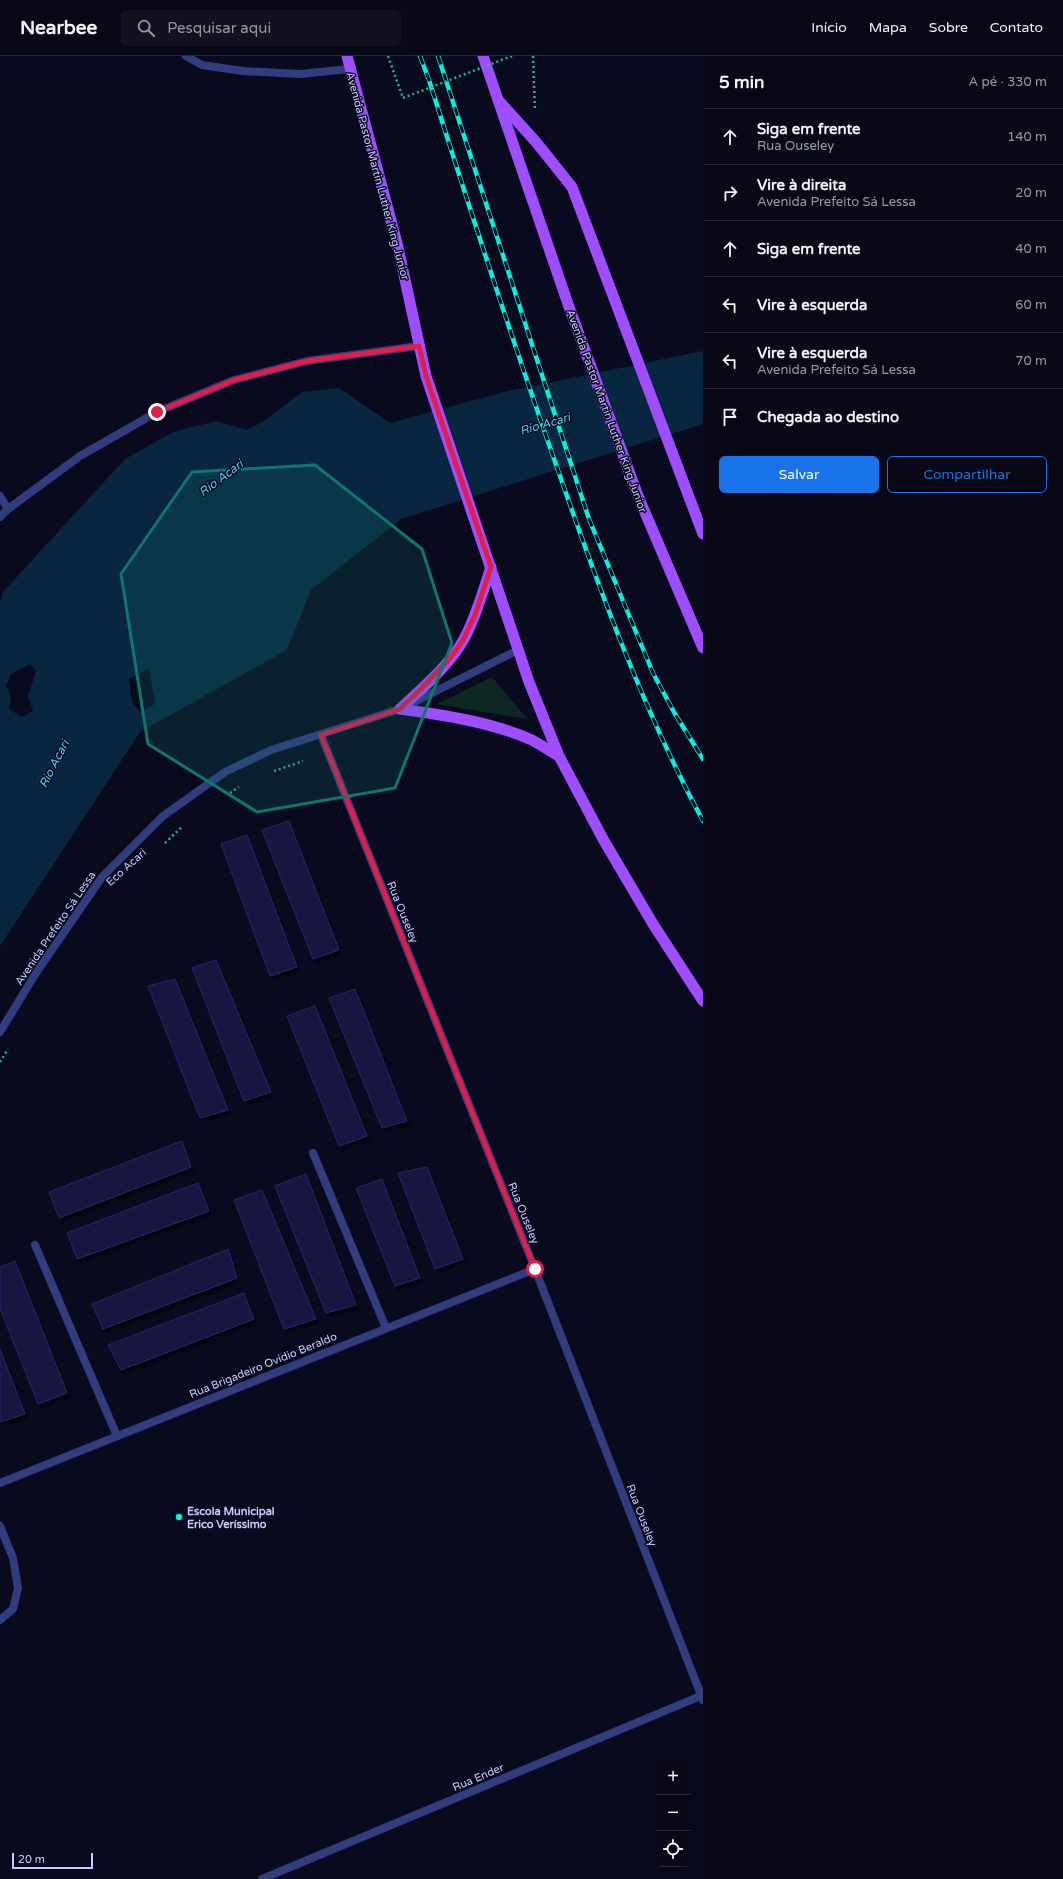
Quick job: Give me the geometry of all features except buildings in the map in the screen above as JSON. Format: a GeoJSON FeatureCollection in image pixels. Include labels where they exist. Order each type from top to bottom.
{"type":"FeatureCollection","features":[{"type":"Feature","properties":{"kind":"main road","name":"Avenida Pastor Martin Luther King Junior"},"geometry":{"type":"LineString","coordinates":[[346,56],[397,243],[426,376],[482,538],[529,682],[559,756],[603,839],[653,924],[703,1001]]}},
{"type":"Feature","properties":{"kind":"main road","name":"Avenida Pastor Martin Luther King Junior"},"geometry":{"type":"LineString","coordinates":[[483,56],[496,98],[568,304],[638,496],[703,648]]}},
{"type":"Feature","properties":{"kind":"main road"},"geometry":{"type":"LineString","coordinates":[[496,98],[536,142],[572,187],[703,534]]}},
{"type":"Feature","properties":{"kind":"main road"},"geometry":{"type":"LineString","coordinates":[[400,709],[451,657],[463,640],[475,615],[491,567]]}},
{"type":"Feature","properties":{"kind":"main road"},"geometry":{"type":"LineString","coordinates":[[400,709],[427,712],[491,726],[532,740],[559,756]]}},
{"type":"Feature","properties":{"kind":"street"},"geometry":{"type":"LineString","coordinates":[[186,56],[202,65],[243,71],[300,74],[349,69]]}},
{"type":"Feature","properties":{"kind":"street"},"geometry":{"type":"LineString","coordinates":[[0,517],[8,509],[80,456],[157,412],[234,380],[307,361],[419,346]]}},
{"type":"Feature","properties":{"kind":"street"},"geometry":{"type":"LineString","coordinates":[[0,496],[8,509]]}},
{"type":"Feature","properties":{"kind":"street","name":"Avenida Prefeito Sá Lessa"},"geometry":{"type":"LineString","coordinates":[[0,1032],[36,973],[102,877],[163,816],[225,772],[271,750],[400,709],[518,650]]}},
{"type":"Feature","properties":{"kind":"street","name":"Rua Ouseley"},"geometry":{"type":"LineString","coordinates":[[321,735],[535,1269],[702,1697]]}},
{"type":"Feature","properties":{"kind":"street"},"geometry":{"type":"LineString","coordinates":[[313,1153],[386,1328]]}},
{"type":"Feature","properties":{"kind":"street"},"geometry":{"type":"LineString","coordinates":[[35,1245],[117,1436]]}},
{"type":"Feature","properties":{"kind":"street","name":"Rua Brigadeiro Ovídio Beraldo"},"geometry":{"type":"LineString","coordinates":[[0,1482],[535,1269]]}},
{"type":"Feature","properties":{"kind":"street"},"geometry":{"type":"LineString","coordinates":[[0,1526],[13,1558],[18,1588],[13,1609],[0,1620]]}},
{"type":"Feature","properties":{"kind":"street","name":"Rua Ender"},"geometry":{"type":"LineString","coordinates":[[262,1879],[702,1697]]}},
{"type":"Feature","properties":{"kind":"path"},"geometry":{"type":"LineString","coordinates":[[388,56],[403,98],[512,56]]}},
{"type":"Feature","properties":{"kind":"path"},"geometry":{"type":"LineString","coordinates":[[533,56],[536,142]]}},
{"type":"Feature","properties":{"kind":"path"},"geometry":{"type":"LineString","coordinates":[[268,773],[327,753]]}},
{"type":"Feature","properties":{"kind":"path"},"geometry":{"type":"LineString","coordinates":[[228,795],[240,786]]}},
{"type":"Feature","properties":{"kind":"path","name":"Eco Acari"},"geometry":{"type":"LineString","coordinates":[[161,846],[184,825]]}},
{"type":"Feature","properties":{"kind":"path"},"geometry":{"type":"LineString","coordinates":[[0,1062],[12,1042]]}},
{"type":"Feature","properties":{"kind":"highlighted area"},"geometry":{"type":"Polygon","coordinates":[[[315,465],[422,549],[452,643],[395,788],[257,812],[148,744],[121,574],[192,472],[315,465]]]}},
{"type":"Feature","properties":{"kind":"green space"},"geometry":{"type":"Polygon","coordinates":[[[492,677],[527,719],[437,704],[492,677]]]}},
{"type":"Feature","properties":{"kind":"water","name":"Rio Acari"},"geometry":{"type":"Polygon","coordinates":[[[703,351],[703,424],[401,519],[311,590],[287,650],[140,732],[0,946],[0,601],[3,592],[125,459],[173,432],[216,421],[247,430],[264,421],[302,392],[339,388],[390,423],[508,391],[703,351]],[[30,664],[11,674],[6,685],[11,697],[9,709],[22,717],[33,711],[28,696],[36,671],[30,664]],[[149,669],[129,679],[132,701],[139,712],[155,704],[149,669]]]}},
{"type":"Feature","properties":{"kind":"railway"},"geometry":{"type":"LineString","coordinates":[[420,56],[526,378],[591,564],[643,695],[703,821]]}},
{"type":"Feature","properties":{"kind":"railway"},"geometry":{"type":"LineString","coordinates":[[438,56],[589,519],[653,673],[675,714],[703,759]]}},
{"type":"Feature","properties":{"kind":"place","name":"Escola Municipal Erico Veríssimo"},"geometry":{"type":"Point","coordinates":[179,1517]}},
{"type":"Feature","properties":{"kind":"route"},"geometry":{"type":"LineString","coordinates":[[157,412],[234,380],[307,361],[419,346],[426,376],[491,567],[475,615],[463,640],[451,657],[420,690],[400,709],[321,735],[535,1269]]}}]}
